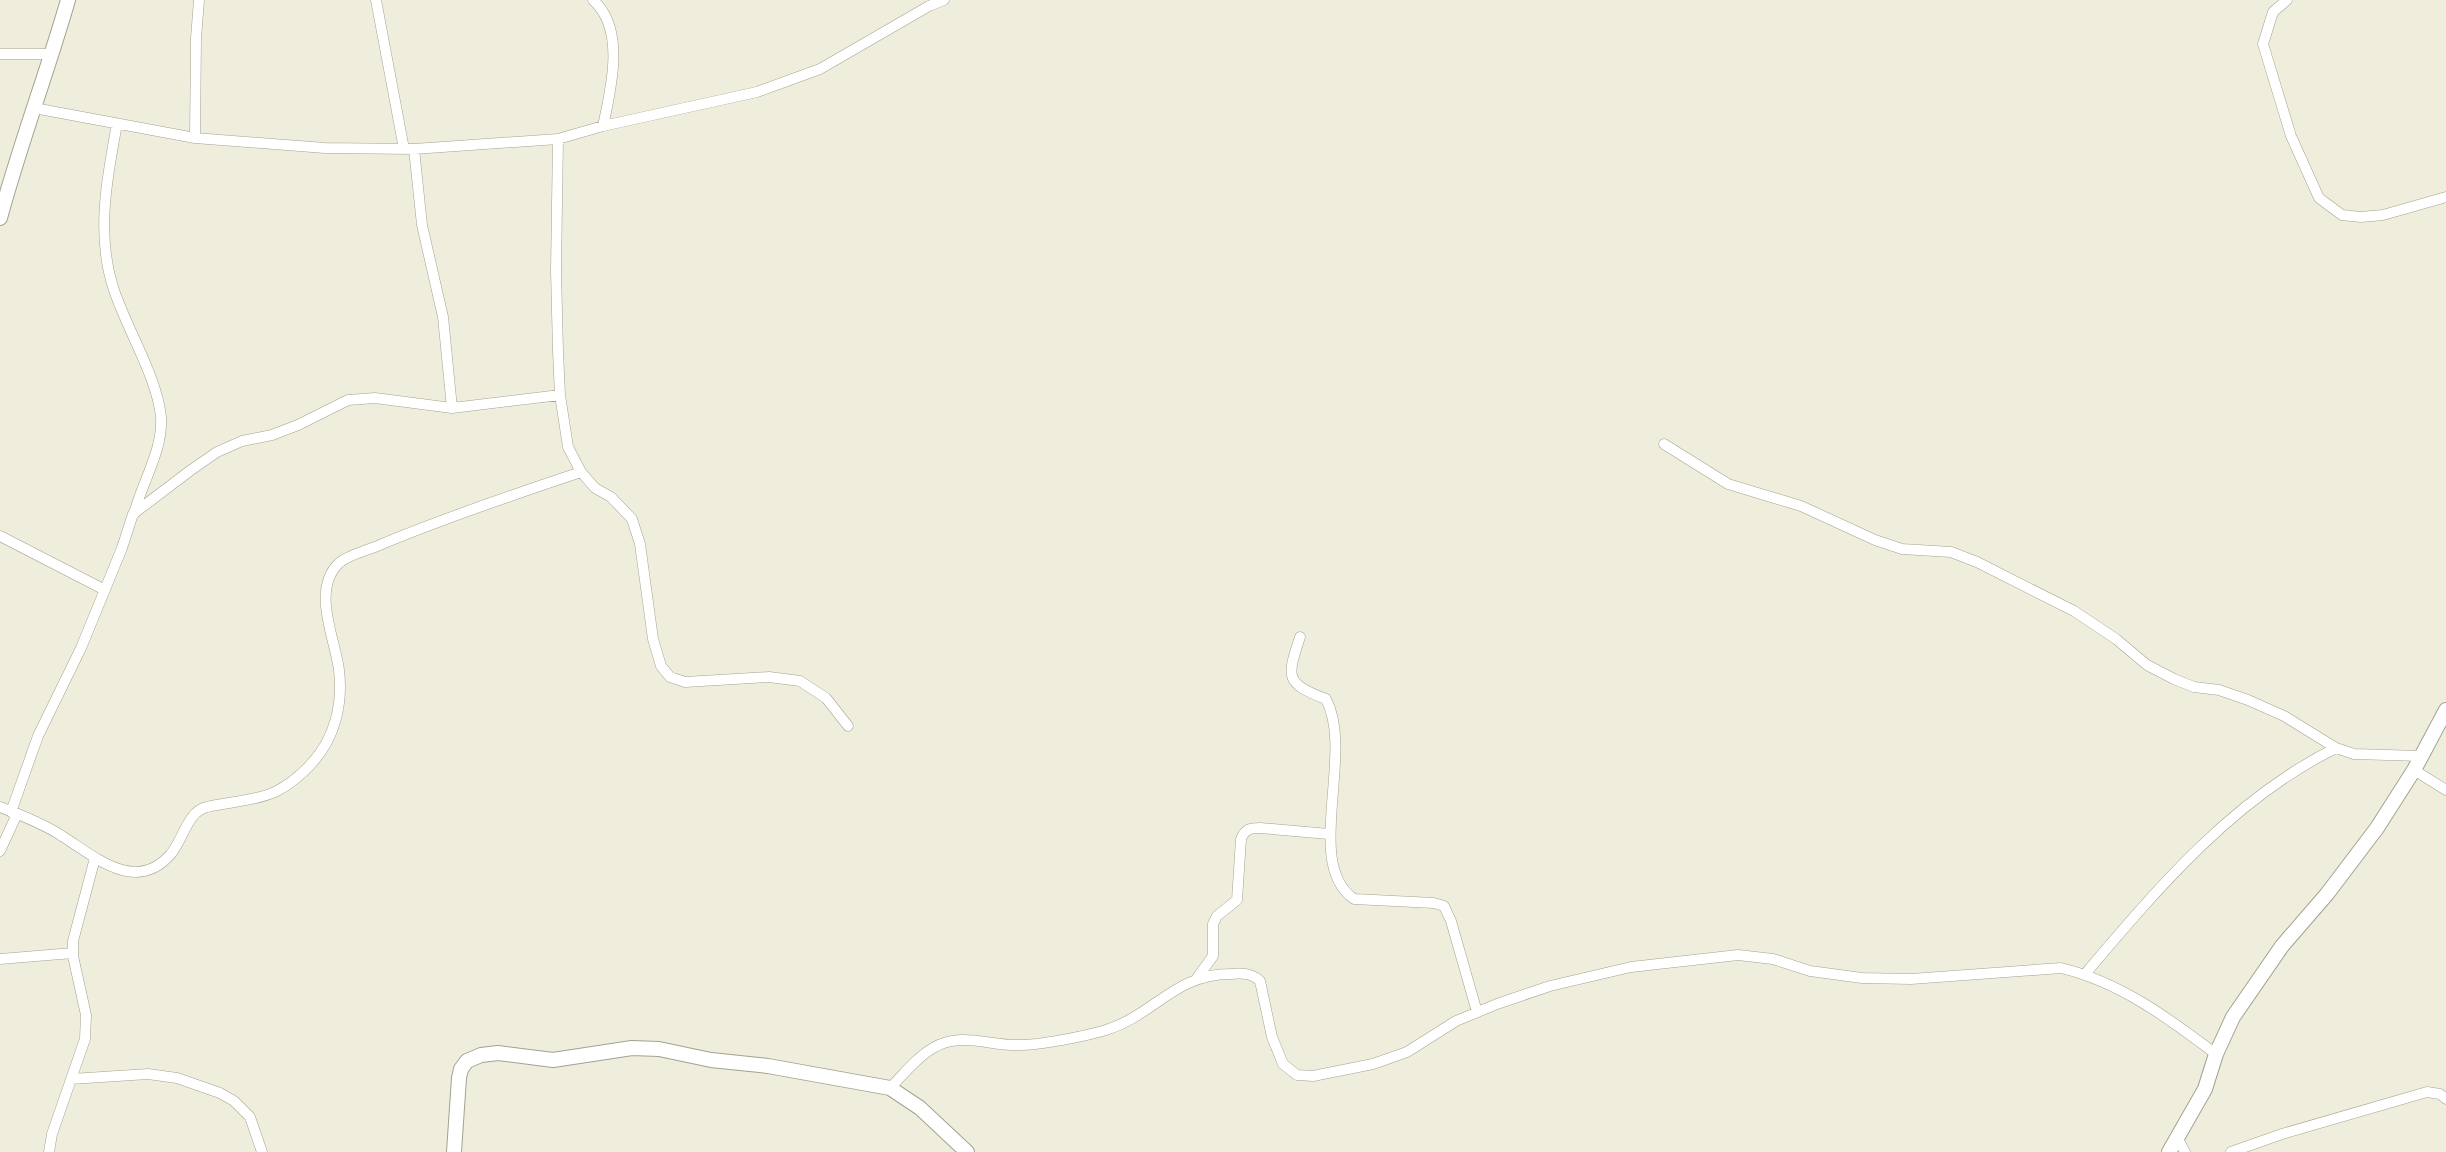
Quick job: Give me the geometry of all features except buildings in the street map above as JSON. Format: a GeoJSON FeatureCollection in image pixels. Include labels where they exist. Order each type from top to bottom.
{"type":"FeatureCollection","features":[{"type":"Feature","properties":{"kind":"street"},"geometry":{"type":"LineString","coordinates":[[0,218],[6,175],[34,108],[68,0]]}},
{"type":"Feature","properties":{"kind":"street"},"geometry":{"type":"LineString","coordinates":[[195,138],[199,0]]}},
{"type":"Feature","properties":{"kind":"street"},"geometry":{"type":"LineString","coordinates":[[376,0],[443,317],[452,408]]}},
{"type":"Feature","properties":{"kind":"street"},"geometry":{"type":"LineString","coordinates":[[593,0],[598,4],[610,30],[614,54],[603,126]]}},
{"type":"Feature","properties":{"kind":"street"},"geometry":{"type":"LineString","coordinates":[[34,108],[195,138],[326,148],[409,149],[558,139],[603,126],[757,92],[820,69],[944,0]]}},
{"type":"Feature","properties":{"kind":"street"},"geometry":{"type":"LineString","coordinates":[[2287,0],[2273,12],[2263,44],[2291,136],[2319,198],[2342,215],[2361,217],[2383,215],[2446,197]]}},
{"type":"Feature","properties":{"kind":"street"},"geometry":{"type":"LineString","coordinates":[[0,54],[52,54]]}},
{"type":"Feature","properties":{"kind":"street"},"geometry":{"type":"LineString","coordinates":[[0,851],[38,736],[81,648],[105,590],[160,438],[161,416],[136,341],[113,289],[106,261],[105,192],[117,124]]}},
{"type":"Feature","properties":{"kind":"street"},"geometry":{"type":"LineString","coordinates":[[558,139],[556,271],[561,395],[568,447],[581,472],[595,488],[611,497],[632,519],[640,544],[653,639],[661,666],[670,677],[685,682],[769,677],[800,681],[826,698],[849,726]]}},
{"type":"Feature","properties":{"kind":"street"},"geometry":{"type":"LineString","coordinates":[[134,514],[217,452],[242,441],[272,435],[299,425],[348,400],[375,398],[452,408],[561,395]]}},
{"type":"Feature","properties":{"kind":"street"},"geometry":{"type":"LineString","coordinates":[[1664,444],[1728,484],[1801,506],[1875,540],[1902,549],[1951,552],[1976,562],[2074,611],[2116,639],[2147,665],[2174,679],[2248,699],[2284,716],[2336,748],[2354,754],[2421,756]]}},
{"type":"Feature","properties":{"kind":"street"},"geometry":{"type":"LineString","coordinates":[[0,807],[61,835],[109,866],[138,872],[153,868],[169,856],[190,820],[201,808],[273,793],[298,778],[321,753],[331,736],[338,706],[339,671],[326,597],[328,578],[340,562],[405,535],[581,472]]}},
{"type":"Feature","properties":{"kind":"street"},"geometry":{"type":"LineString","coordinates":[[0,536],[105,590]]}},
{"type":"Feature","properties":{"kind":"street"},"geometry":{"type":"LineString","coordinates":[[1300,637],[1291,664],[1291,676],[1303,691],[1326,699],[1333,720],[1335,777],[1329,834],[1336,879],[1354,899],[1434,903],[1444,906],[1451,921],[1477,1012]]}},
{"type":"Feature","properties":{"kind":"street"},"geometry":{"type":"LineString","coordinates":[[2169,1152],[2181,1145],[2233,1017],[2282,946],[2327,894],[2377,828],[2414,770],[2446,710]]}},
{"type":"Feature","properties":{"kind":"street"},"geometry":{"type":"LineString","coordinates":[[2085,974],[2177,869],[2224,826],[2304,764],[2336,748]]}},
{"type":"Feature","properties":{"kind":"street"},"geometry":{"type":"LineString","coordinates":[[2414,770],[2446,790]]}},
{"type":"Feature","properties":{"kind":"street"},"geometry":{"type":"LineString","coordinates":[[1196,978],[1213,956],[1213,924],[1217,916],[1237,900],[1241,839],[1244,832],[1250,828],[1260,828],[1329,834]]}},
{"type":"Feature","properties":{"kind":"street"},"geometry":{"type":"LineString","coordinates":[[49,1152],[52,1134],[85,1039],[86,1015],[73,954],[73,942],[95,858]]}},
{"type":"Feature","properties":{"kind":"street"},"geometry":{"type":"LineString","coordinates":[[0,959],[73,954]]}},
{"type":"Feature","properties":{"kind":"street"},"geometry":{"type":"LineString","coordinates":[[890,1088],[932,1048],[950,1041],[971,1038],[1015,1045],[1035,1044],[1105,1030],[1133,1019],[1181,985],[1196,978],[1219,974],[1255,976],[1263,988],[1272,1037],[1283,1064],[1297,1074],[1312,1076],[1373,1064],[1407,1052],[1456,1021],[1550,986],[1631,967],[1738,955],[1773,959],[1810,971],[1862,978],[1922,978],[2061,968],[2085,974],[2140,1000],[2216,1054]]}},
{"type":"Feature","properties":{"kind":"street"},"geometry":{"type":"LineString","coordinates":[[454,1152],[461,1069],[467,1061],[481,1055],[498,1053],[553,1060],[632,1048],[659,1049],[711,1060],[768,1066],[890,1088],[920,1108],[967,1152]]}},
{"type":"Feature","properties":{"kind":"street"},"geometry":{"type":"LineString","coordinates":[[71,1079],[148,1074],[177,1078],[220,1093],[234,1101],[250,1117],[262,1152]]}},
{"type":"Feature","properties":{"kind":"street"},"geometry":{"type":"LineString","coordinates":[[2231,1152],[2427,1092],[2440,1094],[2446,1099]]}}]}
